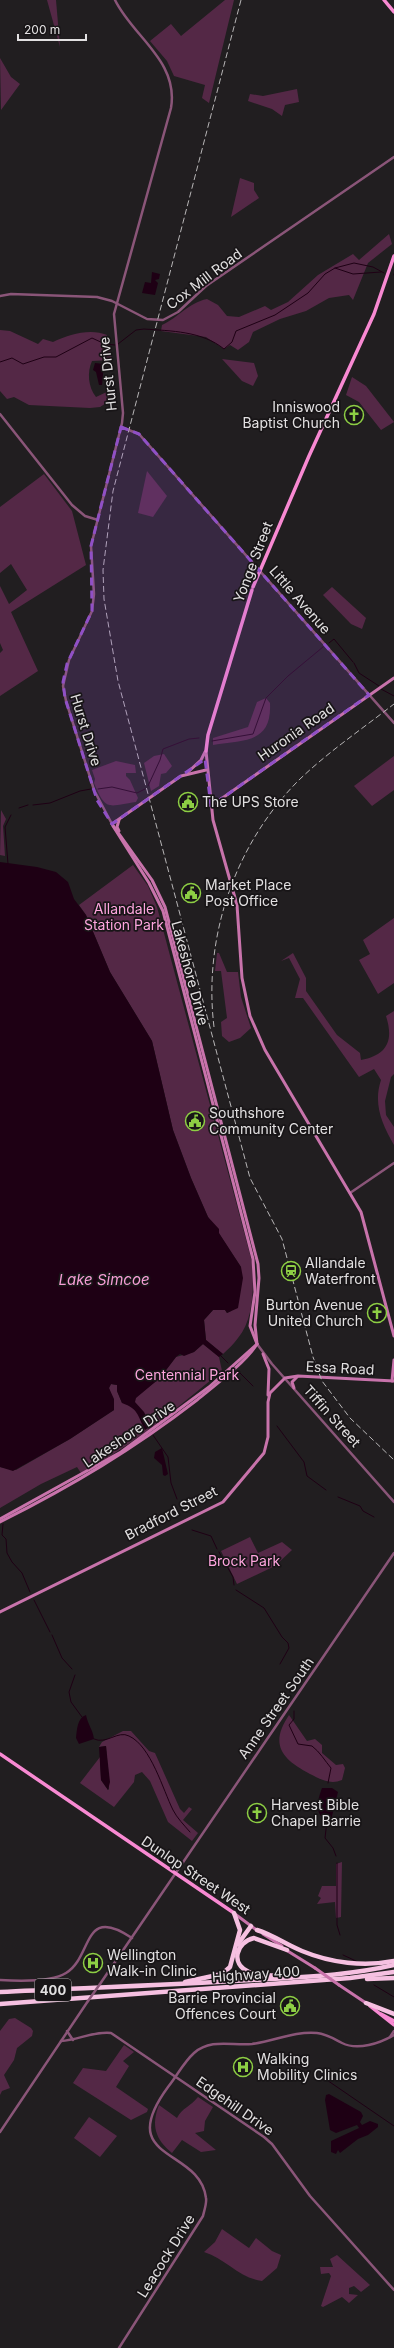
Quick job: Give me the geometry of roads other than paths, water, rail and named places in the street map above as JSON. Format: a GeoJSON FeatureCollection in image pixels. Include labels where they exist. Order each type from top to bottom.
{"type":"FeatureCollection","features":[{"type":"Feature","properties":{"kind":"highway"},"geometry":{"type":"LineString","coordinates":[[160,1986],[222,1974],[230,1967],[240,1930],[234,1913]]}},
{"type":"Feature","properties":{"kind":"highway"},"geometry":{"type":"LineString","coordinates":[[236,1947],[251,1926]]}},
{"type":"Feature","properties":{"kind":"highway"},"geometry":{"type":"LineString","coordinates":[[258,1930],[302,1951],[324,1958],[352,1963],[394,1961]]}},
{"type":"Feature","properties":{"kind":"highway"},"geometry":{"type":"LineString","coordinates":[[287,1950],[254,1938],[240,1945],[237,1960],[243,1969],[254,1974],[294,1977]]}},
{"type":"Feature","properties":{"kind":"highway","name":"Highway 400"},"geometry":{"type":"LineString","coordinates":[[0,1992],[160,1986],[294,1977],[359,1972],[394,1965]]}},
{"type":"Feature","properties":{"kind":"highway","name":"Highway 400"},"geometry":{"type":"LineString","coordinates":[[0,2004],[350,1978],[394,1972]]}},
{"type":"Feature","properties":{"kind":"highway"},"geometry":{"type":"LineString","coordinates":[[350,1978],[394,1978]]}},
{"type":"Feature","properties":{"kind":"highway"},"geometry":{"type":"LineString","coordinates":[[366,2003],[394,2014]]}},
{"type":"Feature","properties":{"kind":"main road"},"geometry":{"type":"LineString","coordinates":[[384,0],[394,12]]}},
{"type":"Feature","properties":{"kind":"main road","name":"Yonge Street"},"geometry":{"type":"LineString","coordinates":[[394,256],[374,314],[351,362],[252,588],[208,735],[206,751],[206,770],[219,845],[233,889],[237,910],[244,988],[253,1025],[265,1050],[361,1212],[394,1336]]}},
{"type":"Feature","properties":{"kind":"main road","name":"Huronia Road"},"geometry":{"type":"LineString","coordinates":[[212,806],[394,678]]}},
{"type":"Feature","properties":{"kind":"main road"},"geometry":{"type":"LineString","coordinates":[[112,824],[186,773],[200,761],[206,751]]}},
{"type":"Feature","properties":{"kind":"main road"},"geometry":{"type":"LineString","coordinates":[[186,773],[206,770]]}},
{"type":"Feature","properties":{"kind":"main road"},"geometry":{"type":"LineString","coordinates":[[120,819],[117,827],[120,833]]}},
{"type":"Feature","properties":{"kind":"main road","name":"Lakeshore Drive"},"geometry":{"type":"LineString","coordinates":[[112,824],[120,833],[154,884],[162,900],[258,1264],[259,1278],[255,1325],[257,1344]]}},
{"type":"Feature","properties":{"kind":"main road","name":"Lakeshore Drive"},"geometry":{"type":"LineString","coordinates":[[112,824],[114,831],[149,883],[162,911],[253,1259],[255,1292],[250,1326],[257,1344]]}},
{"type":"Feature","properties":{"kind":"main road"},"geometry":{"type":"LineString","coordinates":[[234,1366],[257,1344]]}},
{"type":"Feature","properties":{"kind":"main road"},"geometry":{"type":"LineString","coordinates":[[234,1366],[257,1344]]}},
{"type":"Feature","properties":{"kind":"main road","name":"Bradford Street"},"geometry":{"type":"LineString","coordinates":[[0,1612],[223,1502],[264,1453],[268,1437],[269,1369],[263,1354]]}},
{"type":"Feature","properties":{"kind":"main road"},"geometry":{"type":"LineString","coordinates":[[393,1381],[394,1360]]}},
{"type":"Feature","properties":{"kind":"main road","name":"Lakeshore Drive"},"geometry":{"type":"LineString","coordinates":[[0,1522],[84,1478],[149,1435],[231,1370],[234,1366]]}},
{"type":"Feature","properties":{"kind":"main road"},"geometry":{"type":"LineString","coordinates":[[294,1388],[292,1380],[298,1376]]}},
{"type":"Feature","properties":{"kind":"main road","name":"Essa Road"},"geometry":{"type":"LineString","coordinates":[[285,1378],[298,1376],[393,1381]]}},
{"type":"Feature","properties":{"kind":"main road"},"geometry":{"type":"LineString","coordinates":[[269,1397],[276,1386],[285,1378]]}},
{"type":"Feature","properties":{"kind":"main road"},"geometry":{"type":"LineString","coordinates":[[0,1519],[100,1466],[149,1435]]}},
{"type":"Feature","properties":{"kind":"main road","name":"Dunlop Street West"},"geometry":{"type":"LineString","coordinates":[[0,1754],[366,2003],[394,2025]]}},
{"type":"Feature","properties":{"kind":"main road","name":"Dunlop Street West"},"geometry":{"type":"LineString","coordinates":[[381,2014],[394,2021]]}},
{"type":"Feature","properties":{"kind":"street","name":"Hurst Drive"},"geometry":{"type":"LineString","coordinates":[[112,824],[97,800],[63,689],[67,664],[88,620],[93,604],[91,554],[123,414],[114,329],[116,304],[171,108],[172,94],[164,67],[122,12],[115,0]]}},
{"type":"Feature","properties":{"kind":"street","name":"Cox Mill Road"},"geometry":{"type":"LineString","coordinates":[[0,296],[11,294],[97,297],[155,321],[171,317],[206,286],[394,157]]}},
{"type":"Feature","properties":{"kind":"street"},"geometry":{"type":"LineString","coordinates":[[0,414],[54,483],[80,512],[98,520]]}},
{"type":"Feature","properties":{"kind":"street","name":"Little Avenue"},"geometry":{"type":"LineString","coordinates":[[121,427],[139,434],[394,723]]}},
{"type":"Feature","properties":{"kind":"street"},"geometry":{"type":"LineString","coordinates":[[350,1193],[394,1162]]}},
{"type":"Feature","properties":{"kind":"street","name":"Tiffin Street"},"geometry":{"type":"LineString","coordinates":[[257,1344],[263,1354],[394,1502]]}},
{"type":"Feature","properties":{"kind":"street","name":"Anne Street South"},"geometry":{"type":"LineString","coordinates":[[0,2132],[67,2031],[394,1553]]}},
{"type":"Feature","properties":{"kind":"street"},"geometry":{"type":"LineString","coordinates":[[0,1980],[49,1978],[66,1973],[79,1960],[90,1936],[99,1929],[112,1928],[132,1938]]}},
{"type":"Feature","properties":{"kind":"street"},"geometry":{"type":"LineString","coordinates":[[67,2031],[74,2040]]}},
{"type":"Feature","properties":{"kind":"street"},"geometry":{"type":"LineString","coordinates":[[390,2037],[394,2031]]}},
{"type":"Feature","properties":{"kind":"street","name":"Edgehill Drive"},"geometry":{"type":"LineString","coordinates":[[61,2041],[74,2040],[101,2032],[111,2034],[272,2144],[310,2196],[394,2290]]}},
{"type":"Feature","properties":{"kind":"street","name":"Leacock Drive"},"geometry":{"type":"LineString","coordinates":[[119,2348],[203,2216],[206,2199],[197,2179],[156,2145],[151,2134],[151,2115],[175,2077],[196,2051],[214,2043],[253,2044],[289,2034],[311,2033],[328,2035],[342,2043],[355,2047],[381,2041],[394,2035]]}},
{"type":"Feature","properties":{"kind":"water"},"geometry":{"type":"Polygon","coordinates":[[[152,272],[160,274],[159,279],[155,280],[158,283],[155,295],[142,293],[145,282],[151,283],[152,272]]]}},
{"type":"Feature","properties":{"kind":"water"},"geometry":{"type":"Polygon","coordinates":[[[95,363],[104,364],[102,385],[99,385],[96,372],[93,370],[95,363]]]}},
{"type":"Feature","properties":{"kind":"water","name":"Lake Simcoe"},"geometry":{"type":"Polygon","coordinates":[[[0,862],[37,867],[56,872],[68,882],[74,899],[86,915],[110,972],[152,1041],[173,1130],[191,1178],[208,1217],[219,1229],[219,1233],[241,1267],[243,1278],[238,1308],[227,1313],[225,1310],[213,1310],[204,1320],[206,1340],[223,1354],[219,1357],[203,1344],[194,1352],[184,1356],[180,1354],[160,1378],[136,1398],[135,1402],[144,1412],[151,1426],[145,1430],[135,1410],[122,1403],[117,1391],[117,1385],[111,1384],[109,1388],[114,1399],[114,1410],[70,1439],[13,1471],[0,1467],[0,862]]]}},
{"type":"Feature","properties":{"kind":"water"},"geometry":{"type":"Polygon","coordinates":[[[162,1448],[168,1474],[165,1476],[163,1475],[162,1465],[154,1458],[155,1452],[162,1448]]]}},
{"type":"Feature","properties":{"kind":"water"},"geometry":{"type":"Polygon","coordinates":[[[86,1715],[94,1739],[79,1744],[76,1738],[78,1725],[79,1721],[86,1715]]]}},
{"type":"Feature","properties":{"kind":"water"},"geometry":{"type":"Polygon","coordinates":[[[106,1746],[110,1782],[108,1790],[101,1780],[99,1747],[106,1746]]]}},
{"type":"Feature","properties":{"kind":"water"},"geometry":{"type":"Polygon","coordinates":[[[322,1788],[332,1788],[338,1792],[331,1820],[327,1822],[318,1811],[318,1803],[322,1788]]]}},
{"type":"Feature","properties":{"kind":"water"},"geometry":{"type":"Polygon","coordinates":[[[329,2094],[361,2112],[363,2116],[360,2122],[362,2125],[370,2121],[378,2124],[378,2127],[368,2135],[358,2139],[340,2153],[338,2150],[336,2154],[331,2152],[331,2141],[359,2128],[357,2125],[336,2133],[330,2130],[325,2100],[326,2095],[329,2094]]]}},
{"type":"Feature","properties":{"kind":"waterway"},"geometry":{"type":"LineString","coordinates":[[118,344],[136,330],[144,329],[175,331],[196,335],[215,343],[224,349],[232,342],[236,331],[275,315],[308,293],[325,274],[335,268],[354,263],[373,267],[384,273]]}},
{"type":"Feature","properties":{"kind":"waterway"},"geometry":{"type":"LineString","coordinates":[[335,268],[353,274],[381,272]]}},
{"type":"Feature","properties":{"kind":"waterway"},"geometry":{"type":"LineString","coordinates":[[0,362],[12,358],[23,364],[44,357],[56,357],[92,338],[105,344],[115,345]]}},
{"type":"Feature","properties":{"kind":"waterway"},"geometry":{"type":"LineString","coordinates":[[329,643],[334,639],[353,662]]}},
{"type":"Feature","properties":{"kind":"waterway"},"geometry":{"type":"LineString","coordinates":[[212,741],[253,734],[266,698],[288,676],[323,647]]}},
{"type":"Feature","properties":{"kind":"waterway"},"geometry":{"type":"LineString","coordinates":[[354,663],[359,673],[379,686]]}},
{"type":"Feature","properties":{"kind":"waterway"},"geometry":{"type":"LineString","coordinates":[[381,689],[394,696]]}},
{"type":"Feature","properties":{"kind":"waterway"},"geometry":{"type":"LineString","coordinates":[[148,786],[160,760],[163,749],[189,739],[199,738]]}},
{"type":"Feature","properties":{"kind":"waterway"},"geometry":{"type":"LineString","coordinates":[[98,789],[112,787],[137,793],[145,789]]}},
{"type":"Feature","properties":{"kind":"waterway"},"geometry":{"type":"LineString","coordinates":[[33,805],[50,803],[80,791],[91,789]]}},
{"type":"Feature","properties":{"kind":"waterway"},"geometry":{"type":"LineString","coordinates":[[19,808],[28,805]]}},
{"type":"Feature","properties":{"kind":"waterway"},"geometry":{"type":"LineString","coordinates":[[8,864],[5,827],[11,815]]}},
{"type":"Feature","properties":{"kind":"waterway"},"geometry":{"type":"LineString","coordinates":[[220,1355],[228,1363]]}},
{"type":"Feature","properties":{"kind":"waterway"},"geometry":{"type":"LineString","coordinates":[[238,1371],[253,1386]]}},
{"type":"Feature","properties":{"kind":"waterway"},"geometry":{"type":"LineString","coordinates":[[277,1426],[304,1462],[307,1476],[326,1490]]}},
{"type":"Feature","properties":{"kind":"waterway"},"geometry":{"type":"LineString","coordinates":[[153,1435],[168,1457],[171,1483],[177,1499]]}},
{"type":"Feature","properties":{"kind":"waterway"},"geometry":{"type":"LineString","coordinates":[[338,1497],[360,1506],[363,1511],[374,1517]]}},
{"type":"Feature","properties":{"kind":"waterway"},"geometry":{"type":"LineString","coordinates":[[3,1524],[2,1535],[6,1539],[7,1553],[12,1562],[22,1573],[30,1592]]}},
{"type":"Feature","properties":{"kind":"waterway"},"geometry":{"type":"LineString","coordinates":[[192,1530],[211,1536],[217,1549]]}},
{"type":"Feature","properties":{"kind":"waterway"},"geometry":{"type":"LineString","coordinates":[[219,1552],[233,1577],[234,1585]]}},
{"type":"Feature","properties":{"kind":"waterway"},"geometry":{"type":"LineString","coordinates":[[236,1590],[264,1608],[282,1637],[288,1643],[289,1648],[280,1664]]}},
{"type":"Feature","properties":{"kind":"waterway"},"geometry":{"type":"LineString","coordinates":[[34,1600],[50,1632]]}},
{"type":"Feature","properties":{"kind":"waterway"},"geometry":{"type":"LineString","coordinates":[[52,1635],[62,1658],[72,1669]]}},
{"type":"Feature","properties":{"kind":"waterway"},"geometry":{"type":"LineString","coordinates":[[75,1675],[69,1692],[71,1702],[82,1717]]}},
{"type":"Feature","properties":{"kind":"waterway"},"geometry":{"type":"LineString","coordinates":[[294,1711],[294,1719],[289,1725],[298,1744],[312,1746],[331,1768],[328,1783]]}},
{"type":"Feature","properties":{"kind":"waterway"},"geometry":{"type":"LineString","coordinates":[[94,1739],[103,1740],[125,1735],[137,1741],[144,1749],[156,1769],[175,1813],[190,1832]]}},
{"type":"Feature","properties":{"kind":"waterway"},"geometry":{"type":"LineString","coordinates":[[327,1821],[325,1838],[333,1848],[336,1856]]}},
{"type":"Feature","properties":{"kind":"waterway"},"geometry":{"type":"LineString","coordinates":[[337,1863],[337,1925],[340,1935]]}},
{"type":"Feature","properties":{"kind":"waterway"},"geometry":{"type":"LineString","coordinates":[[343,1955],[356,1961]]}},
{"type":"Feature","properties":{"kind":"waterway"},"geometry":{"type":"LineString","coordinates":[[374,1985],[394,1997]]}},
{"type":"Feature","properties":{"kind":"waterway"},"geometry":{"type":"LineString","coordinates":[[321,2076],[394,2126]]}},
{"type":"Feature","properties":{"kind":"railway"},"geometry":{"type":"LineString","coordinates":[[241,0],[113,491],[103,570],[104,599],[118,681],[250,1178],[282,1239],[313,1357],[322,1381],[350,1418],[394,1460]]}},
{"type":"Feature","properties":{"kind":"railway"},"geometry":{"type":"LineString","coordinates":[[214,1027],[212,993],[214,959],[219,926],[228,894],[241,863],[257,833],[277,805],[299,780],[333,750],[394,704]]}},
{"type":"Feature","properties":{"kind":"place","name":"Inniswood Baptist Church"},"geometry":{"type":"Point","coordinates":[354,415]}},
{"type":"Feature","properties":{"kind":"place","name":"The UPS Store"},"geometry":{"type":"Point","coordinates":[188,802]}},
{"type":"Feature","properties":{"kind":"place","name":"Market Place Post Office"},"geometry":{"type":"Point","coordinates":[191,893]}},
{"type":"Feature","properties":{"kind":"place","name":"Southshore Community Center"},"geometry":{"type":"Point","coordinates":[195,1121]}},
{"type":"Feature","properties":{"kind":"place","name":"Allandale Waterfront"},"geometry":{"type":"Point","coordinates":[291,1271]}},
{"type":"Feature","properties":{"kind":"place","name":"Burton Avenue United Church"},"geometry":{"type":"Point","coordinates":[377,1313]}},
{"type":"Feature","properties":{"kind":"place","name":"Harvest Bible Chapel Barrie"},"geometry":{"type":"Point","coordinates":[257,1813]}},
{"type":"Feature","properties":{"kind":"place","name":"Wellington Walk-in Clinic"},"geometry":{"type":"Point","coordinates":[93,1963]}},
{"type":"Feature","properties":{"kind":"place","name":"Barrie Provincial Offences Court"},"geometry":{"type":"Point","coordinates":[290,2006]}},
{"type":"Feature","properties":{"kind":"place","name":"Walking Mobility Clinics"},"geometry":{"type":"Point","coordinates":[243,2067]}},
{"type":"Feature","properties":{"kind":"park label","name":"Allandale Station Park"},"geometry":{"type":"Point","coordinates":[124,918]}},
{"type":"Feature","properties":{"kind":"park label","name":"Centennial Park"},"geometry":{"type":"Point","coordinates":[187,1375]}},
{"type":"Feature","properties":{"kind":"park label","name":"Brock Park"},"geometry":{"type":"Point","coordinates":[244,1561]}}]}
